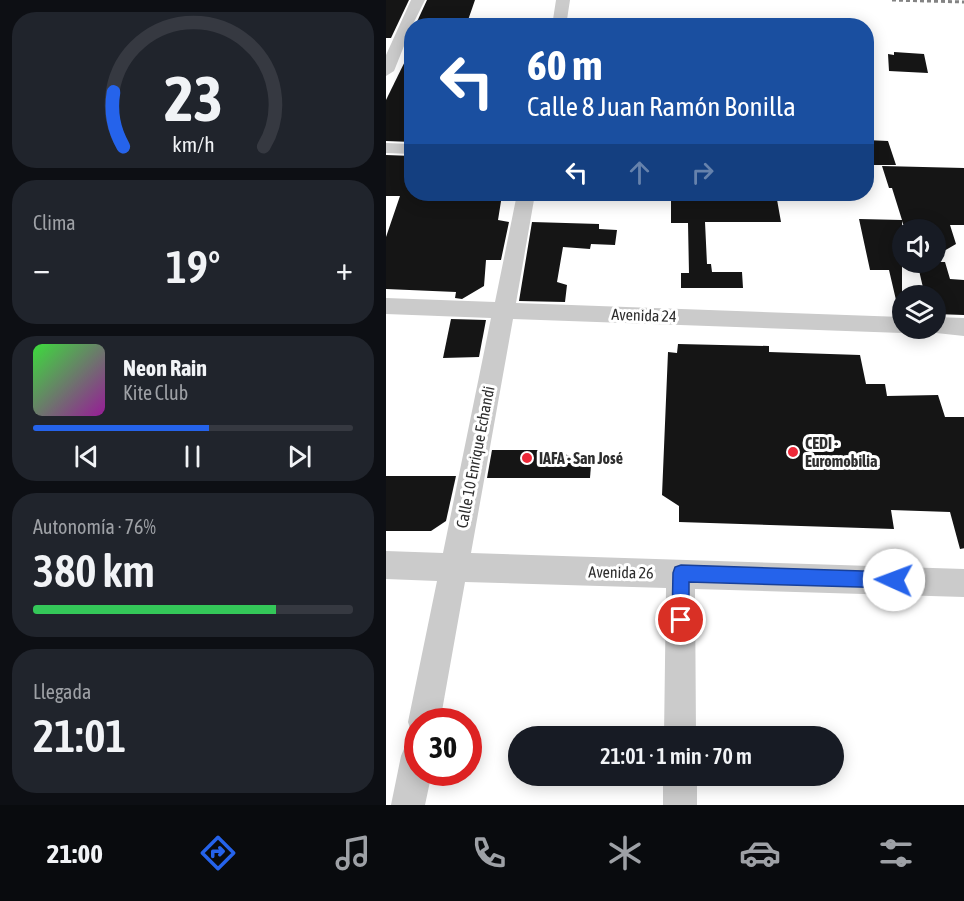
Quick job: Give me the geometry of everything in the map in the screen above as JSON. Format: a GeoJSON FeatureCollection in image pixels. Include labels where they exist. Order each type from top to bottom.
{"type":"FeatureCollection","features":[{"type":"Feature","properties":{"kind":"street"},"geometry":{"type":"LineString","coordinates":[[410,18],[418,0]]}},
{"type":"Feature","properties":{"kind":"street"},"geometry":{"type":"LineString","coordinates":[[560,18],[563,0]]}},
{"type":"Feature","properties":{"kind":"street"},"geometry":{"type":"LineString","coordinates":[[386,71],[399,43]]}},
{"type":"Feature","properties":{"kind":"street"},"geometry":{"type":"LineString","coordinates":[[386,148],[404,149]]}},
{"type":"Feature","properties":{"kind":"street","name":"Calle 10 Enrique Echandi"},"geometry":{"type":"LineString","coordinates":[[427,708],[525,201]]}},
{"type":"Feature","properties":{"kind":"street","name":"Avenida 24"},"geometry":{"type":"LineString","coordinates":[[386,306],[892,325]]}},
{"type":"Feature","properties":{"kind":"street"},"geometry":{"type":"LineString","coordinates":[[946,326],[965,327]]}},
{"type":"Feature","properties":{"kind":"street","name":"Avenida 26"},"geometry":{"type":"LineString","coordinates":[[386,565],[965,583]]}},
{"type":"Feature","properties":{"kind":"street"},"geometry":{"type":"LineString","coordinates":[[680,726],[681,573]]}},
{"type":"Feature","properties":{"kind":"street"},"geometry":{"type":"LineString","coordinates":[[408,805],[412,786]]}},
{"type":"Feature","properties":{"kind":"street"},"geometry":{"type":"LineString","coordinates":[[680,786],[680,805]]}},
{"type":"Feature","properties":{"kind":"building"},"geometry":{"type":"Polygon","coordinates":[[[386,0],[409,0],[391,38],[386,38],[386,0]]]}},
{"type":"Feature","properties":{"kind":"building"},"geometry":{"type":"Polygon","coordinates":[[[427,0],[475,0],[469,18],[419,18],[427,0]]]}},
{"type":"Feature","properties":{"kind":"building"},"geometry":{"type":"Polygon","coordinates":[[[894,52],[924,54],[928,73],[889,71],[888,54],[894,55],[894,52]]]}},
{"type":"Feature","properties":{"kind":"building"},"geometry":{"type":"Polygon","coordinates":[[[404,63],[404,142],[386,141],[386,100],[404,63]]]}},
{"type":"Feature","properties":{"kind":"building"},"geometry":{"type":"Polygon","coordinates":[[[874,140],[888,141],[896,165],[874,165],[874,140]]]}},
{"type":"Feature","properties":{"kind":"building"},"geometry":{"type":"Polygon","coordinates":[[[386,155],[404,156],[404,201],[501,201],[498,220],[509,222],[501,260],[486,260],[484,286],[462,299],[455,298],[456,292],[386,289],[386,237],[400,196],[386,196],[386,155]]]}},
{"type":"Feature","properties":{"kind":"building"},"geometry":{"type":"Polygon","coordinates":[[[882,166],[965,168],[965,225],[950,225],[956,244],[946,250],[946,219],[902,219],[892,188],[889,188],[882,166]]]}},
{"type":"Feature","properties":{"kind":"building"},"geometry":{"type":"Polygon","coordinates":[[[671,201],[777,201],[781,222],[705,222],[707,264],[711,264],[712,272],[742,272],[743,288],[681,288],[681,273],[689,273],[688,223],[671,223],[671,201]]]}},
{"type":"Feature","properties":{"kind":"building"},"geometry":{"type":"Polygon","coordinates":[[[859,219],[892,220],[892,273],[902,273],[902,285],[892,285],[889,270],[870,270],[859,219]]]}},
{"type":"Feature","properties":{"kind":"building"},"geometry":{"type":"Polygon","coordinates":[[[532,222],[599,224],[599,229],[617,230],[615,245],[591,244],[590,249],[563,247],[557,282],[567,285],[565,302],[519,301],[532,222]]]}},
{"type":"Feature","properties":{"kind":"building"},"geometry":{"type":"Polygon","coordinates":[[[946,265],[950,279],[965,280],[965,315],[946,314],[946,285],[922,285],[920,273],[946,273],[946,265]]]}},
{"type":"Feature","properties":{"kind":"building"},"geometry":{"type":"Polygon","coordinates":[[[451,319],[486,320],[479,357],[443,358],[451,319]]]}},
{"type":"Feature","properties":{"kind":"building","name":"CEDI - Euromobilia"},"geometry":{"type":"Polygon","coordinates":[[[678,344],[769,346],[769,352],[860,355],[866,384],[885,384],[887,396],[938,395],[945,417],[965,417],[965,548],[960,549],[950,512],[891,510],[894,529],[679,522],[679,506],[662,495],[668,352],[677,353],[678,344]]]}},
{"type":"Feature","properties":{"kind":"building","name":"IAFA - San José"},"geometry":{"type":"Polygon","coordinates":[[[492,450],[555,450],[591,465],[590,478],[487,478],[492,450]]]}},
{"type":"Feature","properties":{"kind":"building"},"geometry":{"type":"Polygon","coordinates":[[[386,476],[456,476],[446,521],[431,531],[386,531],[386,476]]]}},
{"type":"Feature","properties":{"kind":"railway"},"geometry":{"type":"LineString","coordinates":[[892,0],[965,2]]}},
{"type":"Feature","properties":{"kind":"place","name":"CEDI - Euromobilia"},"geometry":{"type":"Point","coordinates":[793,452]}},
{"type":"Feature","properties":{"kind":"place","name":"IAFA - San José"},"geometry":{"type":"Point","coordinates":[527,458]}},
{"type":"Feature","properties":{"kind":"route"},"geometry":{"type":"LineString","coordinates":[[681,620],[681,573],[894,580]]}}]}
